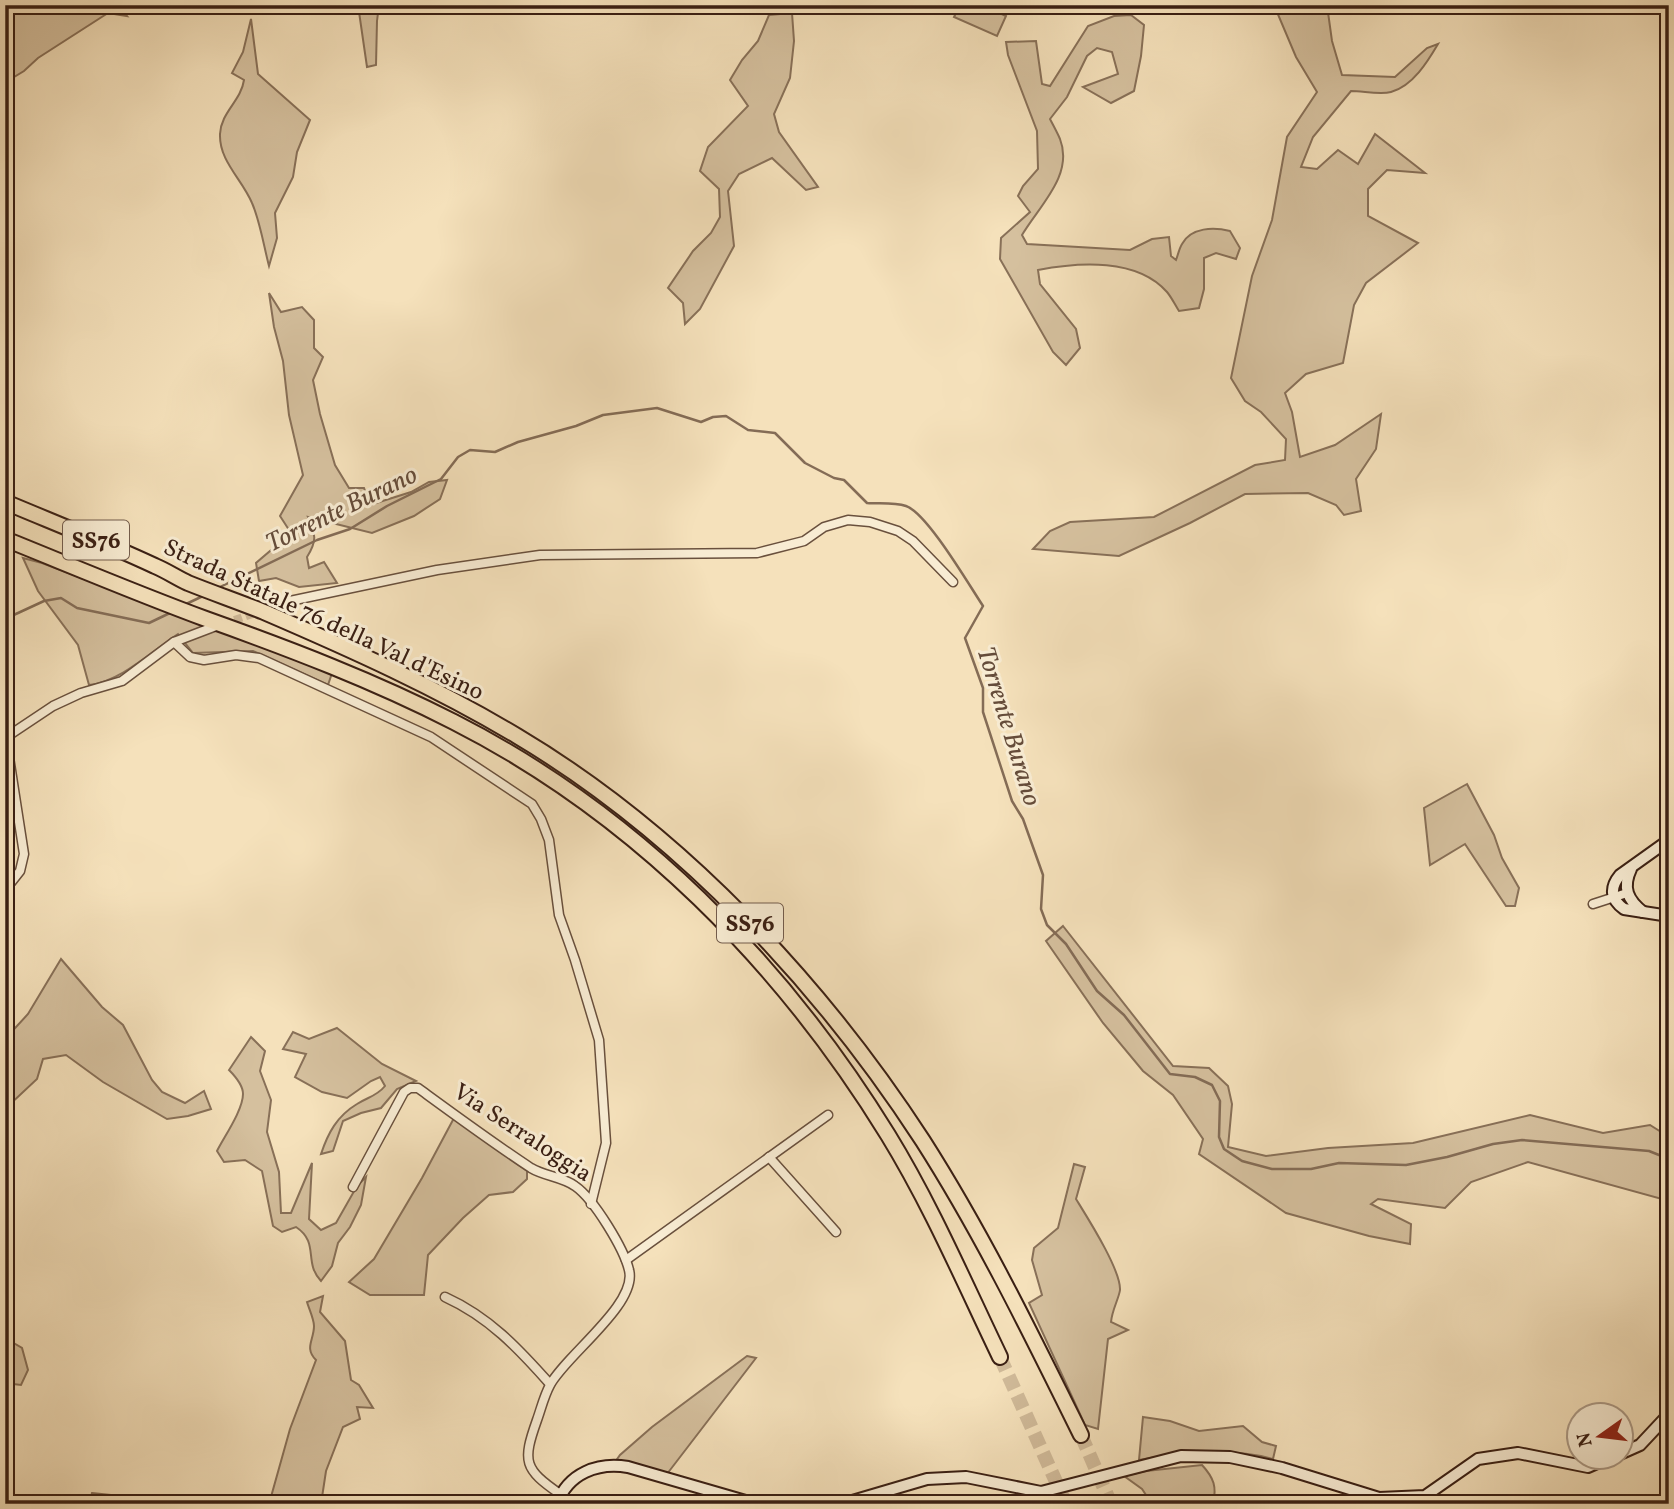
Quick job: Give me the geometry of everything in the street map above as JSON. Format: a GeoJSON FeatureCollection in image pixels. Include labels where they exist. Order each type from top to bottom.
{"type":"FeatureCollection","features":[{"type":"Feature","properties":{"kind":"highway","name":"Strada Statale 76 della Val d'Esino"},"geometry":{"type":"LineString","coordinates":[[5,502],[423,684],[527,742],[631,816],[684,859],[758,930],[840,1027],[887,1088],[961,1204],[1081,1436]]}},
{"type":"Feature","properties":{"kind":"highway","name":"Strada Statale 76 della Val d'Esino"},"geometry":{"type":"LineString","coordinates":[[5,539],[210,622],[330,665],[407,699],[507,752],[576,797],[644,848],[686,885],[755,956],[805,1014],[847,1072],[888,1135],[916,1185],[1000,1357]]}},
{"type":"Feature","properties":{"kind":"main road"},"geometry":{"type":"LineString","coordinates":[[1669,840],[1620,875],[1612,890],[1614,898],[1624,909],[1669,916]]}},
{"type":"Feature","properties":{"kind":"main road"},"geometry":{"type":"LineString","coordinates":[[1632,867],[1626,880],[1627,893],[1633,904],[1644,912]]}},
{"type":"Feature","properties":{"kind":"main road"},"geometry":{"type":"LineString","coordinates":[[1636,1447],[1669,1414]]}},
{"type":"Feature","properties":{"kind":"main road"},"geometry":{"type":"LineString","coordinates":[[842,1504],[927,1479],[966,1477],[1041,1492],[1181,1457],[1230,1457],[1282,1468],[1379,1498],[1425,1496],[1478,1459],[1518,1453],[1566,1463]]}},
{"type":"Feature","properties":{"kind":"main road","name":"Via Serraloggia"},"geometry":{"type":"LineString","coordinates":[[558,1499],[574,1480],[591,1468],[610,1464],[756,1504]]}},
{"type":"Feature","properties":{"kind":"street"},"geometry":{"type":"LineString","coordinates":[[290,601],[437,570],[540,555],[757,553],[804,541],[824,527],[848,520],[870,522],[898,531],[913,541],[953,582]]}},
{"type":"Feature","properties":{"kind":"street"},"geometry":{"type":"LineString","coordinates":[[5,890],[20,871],[24,854],[6,738],[53,706],[80,693],[122,681],[174,642],[210,622]]}},
{"type":"Feature","properties":{"kind":"street"},"geometry":{"type":"LineString","coordinates":[[174,642],[190,657],[204,660],[236,654],[258,658],[431,737],[533,804],[549,840],[559,915],[599,1040],[606,1143],[590,1204]]}},
{"type":"Feature","properties":{"kind":"street"},"geometry":{"type":"LineString","coordinates":[[1593,904],[1627,893]]}},
{"type":"Feature","properties":{"kind":"street","name":"Via Serraloggia"},"geometry":{"type":"LineString","coordinates":[[354,1187],[404,1092],[410,1088],[418,1088],[534,1170],[575,1186],[603,1218],[626,1260],[631,1279],[625,1296],[550,1384],[530,1441],[527,1462],[536,1478],[558,1499]]}},
{"type":"Feature","properties":{"kind":"street"},"geometry":{"type":"LineString","coordinates":[[626,1260],[828,1115]]}},
{"type":"Feature","properties":{"kind":"street"},"geometry":{"type":"LineString","coordinates":[[769,1157],[836,1232]]}},
{"type":"Feature","properties":{"kind":"street"},"geometry":{"type":"LineString","coordinates":[[445,1297],[485,1318],[511,1340],[550,1384]]}},
{"type":"Feature","properties":{"kind":"shaded area"},"geometry":{"type":"Polygon","coordinates":[[[5,5],[118,5],[127,16],[108,13],[38,58],[24,71],[14,77],[5,77],[5,5]]]}},
{"type":"Feature","properties":{"kind":"shaded area"},"geometry":{"type":"Polygon","coordinates":[[[358,5],[379,5],[376,65],[367,67],[358,5]]]}},
{"type":"Feature","properties":{"kind":"shaded area"},"geometry":{"type":"Polygon","coordinates":[[[960,5],[982,5],[1006,16],[997,36],[954,17],[960,5]]]}},
{"type":"Feature","properties":{"kind":"shaded area"},"geometry":{"type":"Polygon","coordinates":[[[1274,5],[1300,5],[1303,11],[1315,5],[1327,5],[1332,41],[1342,75],[1395,77],[1427,48],[1438,44],[1419,72],[1399,89],[1382,93],[1351,91],[1313,137],[1301,167],[1317,169],[1338,150],[1358,164],[1375,134],[1425,173],[1387,170],[1368,189],[1368,216],[1418,243],[1366,283],[1354,305],[1343,363],[1306,374],[1285,393],[1292,412],[1300,457],[1335,445],[1381,414],[1376,449],[1356,479],[1361,511],[1344,515],[1336,505],[1308,493],[1245,494],[1119,556],[1033,549],[1050,531],[1070,522],[1154,517],[1255,465],[1285,460],[1286,439],[1261,412],[1245,401],[1231,378],[1252,276],[1272,220],[1287,137],[1317,92],[1296,57],[1274,5]]]}},
{"type":"Feature","properties":{"kind":"shaded area"},"geometry":{"type":"Polygon","coordinates":[[[792,13],[794,41],[790,78],[774,114],[779,132],[818,187],[806,190],[772,158],[739,174],[728,191],[734,246],[700,309],[685,324],[683,303],[668,288],[693,251],[711,233],[720,217],[719,189],[700,171],[708,147],[748,106],[730,80],[758,41],[769,15],[792,13]]]}},
{"type":"Feature","properties":{"kind":"shaded area"},"geometry":{"type":"Polygon","coordinates":[[[1131,15],[1144,25],[1134,91],[1111,103],[1083,87],[1118,74],[1112,52],[1097,48],[1087,56],[1067,97],[1050,119],[1063,152],[1059,178],[1022,235],[1027,244],[1130,250],[1152,239],[1169,237],[1171,256],[1176,260],[1182,244],[1191,234],[1217,229],[1230,231],[1240,248],[1236,259],[1216,253],[1204,258],[1204,289],[1199,308],[1179,311],[1167,292],[1155,281],[1124,268],[1089,264],[1038,270],[1040,284],[1076,329],[1080,348],[1066,365],[1053,352],[1000,259],[1001,238],[1030,212],[1018,196],[1038,169],[1037,131],[1008,55],[1006,42],[1036,41],[1042,84],[1050,86],[1088,26],[1114,16],[1131,15]]]}},
{"type":"Feature","properties":{"kind":"shaded area"},"geometry":{"type":"Polygon","coordinates":[[[251,19],[258,74],[310,120],[297,152],[293,177],[275,213],[277,238],[269,266],[255,210],[223,153],[220,134],[224,119],[244,80],[232,73],[243,52],[251,19]]]}},
{"type":"Feature","properties":{"kind":"shaded area"},"geometry":{"type":"Polygon","coordinates":[[[269,293],[281,312],[302,307],[314,320],[314,348],[323,357],[313,380],[320,414],[335,465],[349,488],[364,488],[370,505],[411,492],[429,482],[447,480],[440,499],[414,516],[372,533],[308,517],[314,537],[307,557],[309,568],[324,562],[337,583],[299,587],[276,578],[259,581],[256,563],[291,533],[280,516],[303,475],[289,415],[283,361],[269,293]]]}},
{"type":"Feature","properties":{"kind":"shaded area"},"geometry":{"type":"Polygon","coordinates":[[[23,558],[332,673],[328,685],[253,651],[193,653],[178,634],[124,672],[101,683],[89,685],[78,645],[38,591],[23,558]]]}},
{"type":"Feature","properties":{"kind":"shaded area"},"geometry":{"type":"Polygon","coordinates":[[[1467,784],[1519,888],[1515,906],[1506,906],[1465,844],[1430,865],[1424,808],[1467,784]]]}},
{"type":"Feature","properties":{"kind":"shaded area"},"geometry":{"type":"Polygon","coordinates":[[[1063,926],[1173,1066],[1209,1068],[1228,1086],[1232,1104],[1228,1147],[1266,1156],[1328,1148],[1413,1143],[1530,1115],[1603,1133],[1650,1125],[1669,1137],[1669,1201],[1528,1162],[1471,1182],[1445,1208],[1378,1199],[1371,1204],[1411,1224],[1410,1244],[1369,1236],[1286,1213],[1199,1154],[1203,1139],[1173,1095],[1143,1071],[1103,1023],[1046,941],[1063,926]]]}},
{"type":"Feature","properties":{"kind":"shaded area"},"geometry":{"type":"Polygon","coordinates":[[[61,959],[102,1007],[123,1025],[152,1080],[162,1092],[185,1103],[204,1091],[211,1109],[167,1119],[103,1082],[66,1055],[43,1059],[37,1079],[5,1109],[5,1039],[28,1014],[61,959]]]}},
{"type":"Feature","properties":{"kind":"shaded area"},"geometry":{"type":"Polygon","coordinates":[[[337,1028],[382,1064],[416,1081],[397,1089],[381,1108],[343,1121],[333,1151],[321,1154],[330,1132],[344,1114],[385,1086],[380,1077],[347,1098],[322,1092],[295,1077],[306,1054],[283,1049],[293,1032],[309,1039],[337,1028]]]}},
{"type":"Feature","properties":{"kind":"shaded area"},"geometry":{"type":"Polygon","coordinates":[[[251,1037],[265,1051],[260,1071],[271,1100],[267,1132],[279,1172],[281,1213],[291,1213],[312,1163],[309,1219],[321,1230],[336,1223],[357,1186],[366,1177],[361,1205],[338,1243],[332,1266],[321,1281],[313,1267],[310,1246],[303,1233],[296,1227],[282,1232],[273,1226],[262,1171],[245,1160],[224,1162],[217,1151],[237,1115],[243,1094],[242,1087],[229,1070],[251,1037]]]}},
{"type":"Feature","properties":{"kind":"shaded area"},"geometry":{"type":"Polygon","coordinates":[[[454,1118],[527,1171],[527,1179],[513,1192],[489,1195],[428,1255],[424,1295],[370,1295],[349,1282],[374,1259],[454,1118]]]}},
{"type":"Feature","properties":{"kind":"shaded area"},"geometry":{"type":"Polygon","coordinates":[[[1074,1164],[1085,1167],[1076,1199],[1102,1244],[1119,1281],[1120,1290],[1111,1322],[1128,1330],[1108,1339],[1098,1429],[1085,1425],[1029,1303],[1042,1295],[1032,1260],[1034,1248],[1058,1228],[1074,1164]]]}},
{"type":"Feature","properties":{"kind":"shaded area"},"geometry":{"type":"Polygon","coordinates":[[[323,1296],[320,1312],[345,1341],[351,1380],[359,1385],[373,1408],[357,1407],[360,1419],[343,1427],[326,1471],[321,1504],[269,1504],[290,1429],[316,1360],[311,1352],[314,1326],[307,1302],[323,1296]]]}},
{"type":"Feature","properties":{"kind":"shaded area"},"geometry":{"type":"Polygon","coordinates":[[[5,1338],[22,1348],[28,1370],[21,1385],[5,1383],[5,1338]]]}},
{"type":"Feature","properties":{"kind":"shaded area"},"geometry":{"type":"Polygon","coordinates":[[[747,1356],[756,1358],[667,1474],[615,1462],[652,1427],[747,1356]]]}},
{"type":"Feature","properties":{"kind":"shaded area"},"geometry":{"type":"Polygon","coordinates":[[[1143,1417],[1170,1421],[1199,1431],[1243,1426],[1262,1442],[1276,1446],[1273,1459],[1240,1453],[1206,1452],[1139,1460],[1143,1417]]]}},
{"type":"Feature","properties":{"kind":"shaded area"},"geometry":{"type":"Polygon","coordinates":[[[1202,1465],[1213,1483],[1213,1504],[1152,1504],[1142,1489],[1124,1476],[1146,1471],[1202,1465]]]}},
{"type":"Feature","properties":{"kind":"shaded area"},"geometry":{"type":"Polygon","coordinates":[[[92,1493],[148,1499],[147,1504],[89,1504],[92,1493]]]}},
{"type":"Feature","properties":{"kind":"waterway","name":"Torrente Burano"},"geometry":{"type":"LineString","coordinates":[[218,588],[317,540],[350,529],[387,506],[441,479],[458,457],[470,450],[495,452],[603,415],[657,408],[701,422],[726,416],[748,430],[775,433],[805,463],[834,478],[844,480],[867,503],[901,505],[915,511],[936,535],[983,606],[965,638],[983,688],[983,712],[1012,801],[1023,819],[1043,875],[1041,909],[1047,925],[1066,944],[1097,991],[1124,1015],[1170,1074],[1195,1077],[1212,1085],[1220,1101],[1219,1137],[1224,1149],[1242,1161],[1272,1169],[1311,1169],[1339,1163],[1406,1165],[1493,1144],[1522,1140],[1649,1151],[1669,1159]]}},
{"type":"Feature","properties":{"kind":"waterway","name":"Torrente Burano"},"geometry":{"type":"LineString","coordinates":[[184,605],[203,596]]}},
{"type":"Feature","properties":{"kind":"waterway","name":"Torrente Burano"},"geometry":{"type":"LineString","coordinates":[[5,619],[44,601],[61,598],[77,608],[149,623],[172,612]]}},
{"type":"Feature","properties":{"kind":"tunnel"},"geometry":{"type":"LineString","coordinates":[[223,624],[290,601]]}},
{"type":"Feature","properties":{"kind":"tunnel"},"geometry":{"type":"LineString","coordinates":[[1000,1357],[1066,1504]]}},
{"type":"Feature","properties":{"kind":"tunnel"},"geometry":{"type":"LineString","coordinates":[[1081,1435],[1111,1504]]}}]}
